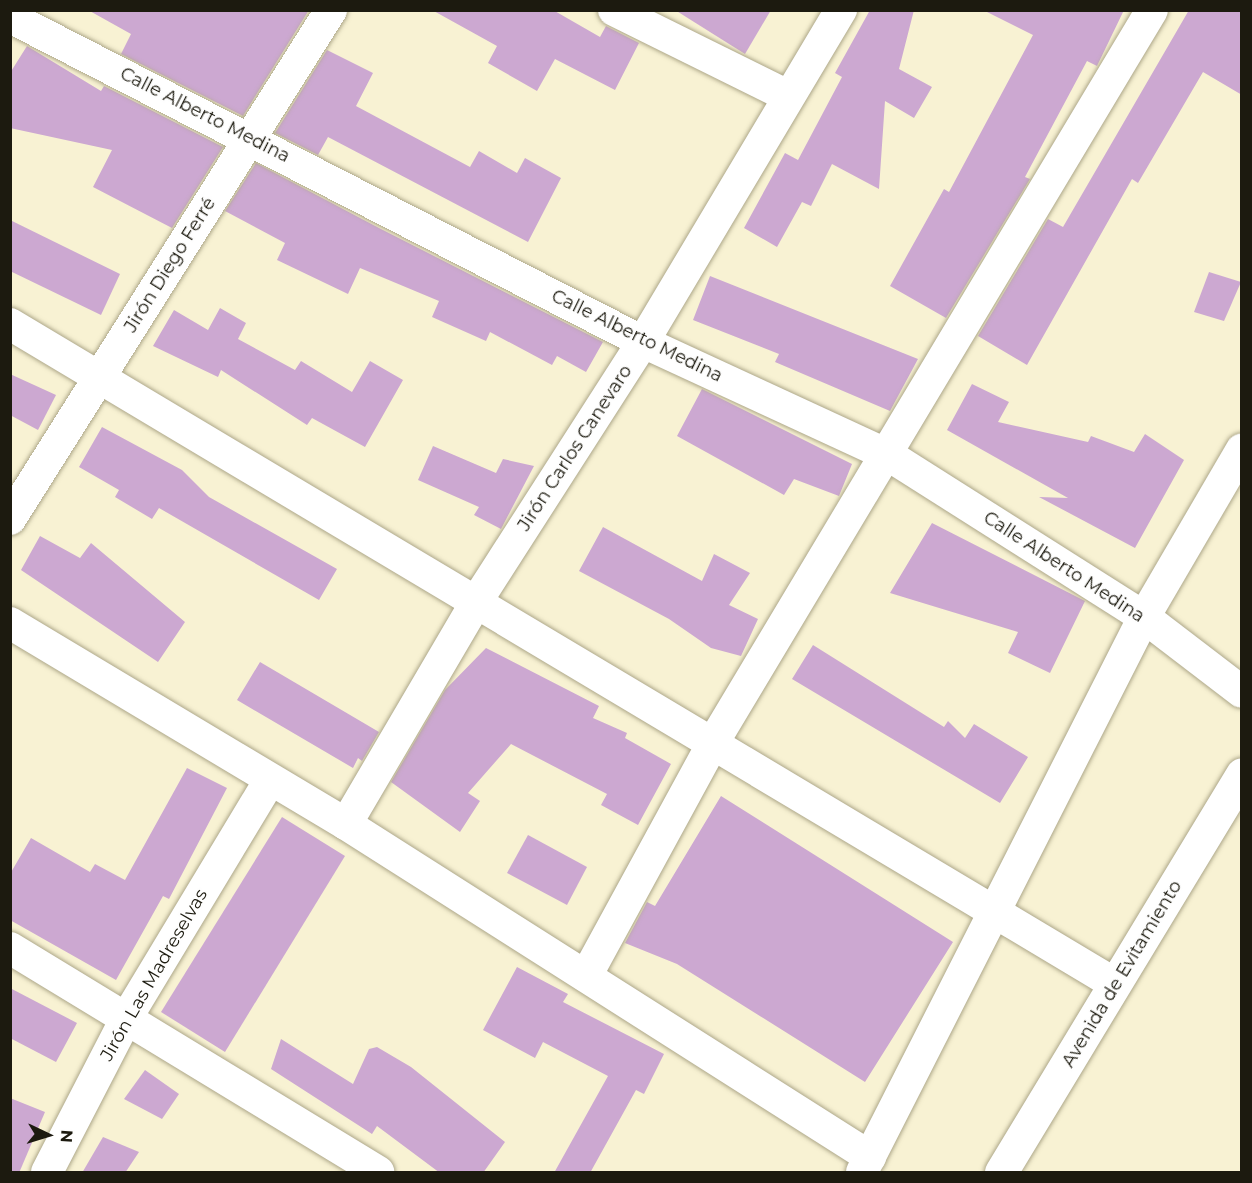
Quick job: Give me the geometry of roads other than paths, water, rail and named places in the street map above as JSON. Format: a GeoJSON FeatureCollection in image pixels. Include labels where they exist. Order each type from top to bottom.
{"type":"FeatureCollection","features":[{"type":"Feature","properties":{"kind":"street","name":"Jirón Diego Ferré"},"geometry":{"type":"LineString","coordinates":[[10,519],[331,10]]}},
{"type":"Feature","properties":{"kind":"street"},"geometry":{"type":"LineString","coordinates":[[614,10],[788,96]]}},
{"type":"Feature","properties":{"kind":"street","name":"Jirón Carlos Canevaro"},"geometry":{"type":"LineString","coordinates":[[346,824],[476,602],[643,342],[841,10]]}},
{"type":"Feature","properties":{"kind":"street"},"geometry":{"type":"LineString","coordinates":[[586,976],[714,741],[890,456],[1152,10]]}},
{"type":"Feature","properties":{"kind":"street","name":"Calle Alberto Medina"},"geometry":{"type":"LineString","coordinates":[[10,17],[250,138],[643,342],[890,456],[1144,617],[1242,692]]}},
{"type":"Feature","properties":{"kind":"street"},"geometry":{"type":"LineString","coordinates":[[10,324],[714,741],[1115,984]]}},
{"type":"Feature","properties":{"kind":"street"},"geometry":{"type":"LineString","coordinates":[[10,623],[269,782],[346,824],[586,976],[866,1165],[1144,617],[1242,449]]}},
{"type":"Feature","properties":{"kind":"street","name":"Avenida de Evitamiento"},"geometry":{"type":"LineString","coordinates":[[1001,1173],[1242,774]]}},
{"type":"Feature","properties":{"kind":"street","name":"Jirón Las Madreselvas"},"geometry":{"type":"LineString","coordinates":[[47,1173],[127,1017],[269,782]]}},
{"type":"Feature","properties":{"kind":"street"},"geometry":{"type":"LineString","coordinates":[[10,948],[127,1017],[378,1173]]}}]}
